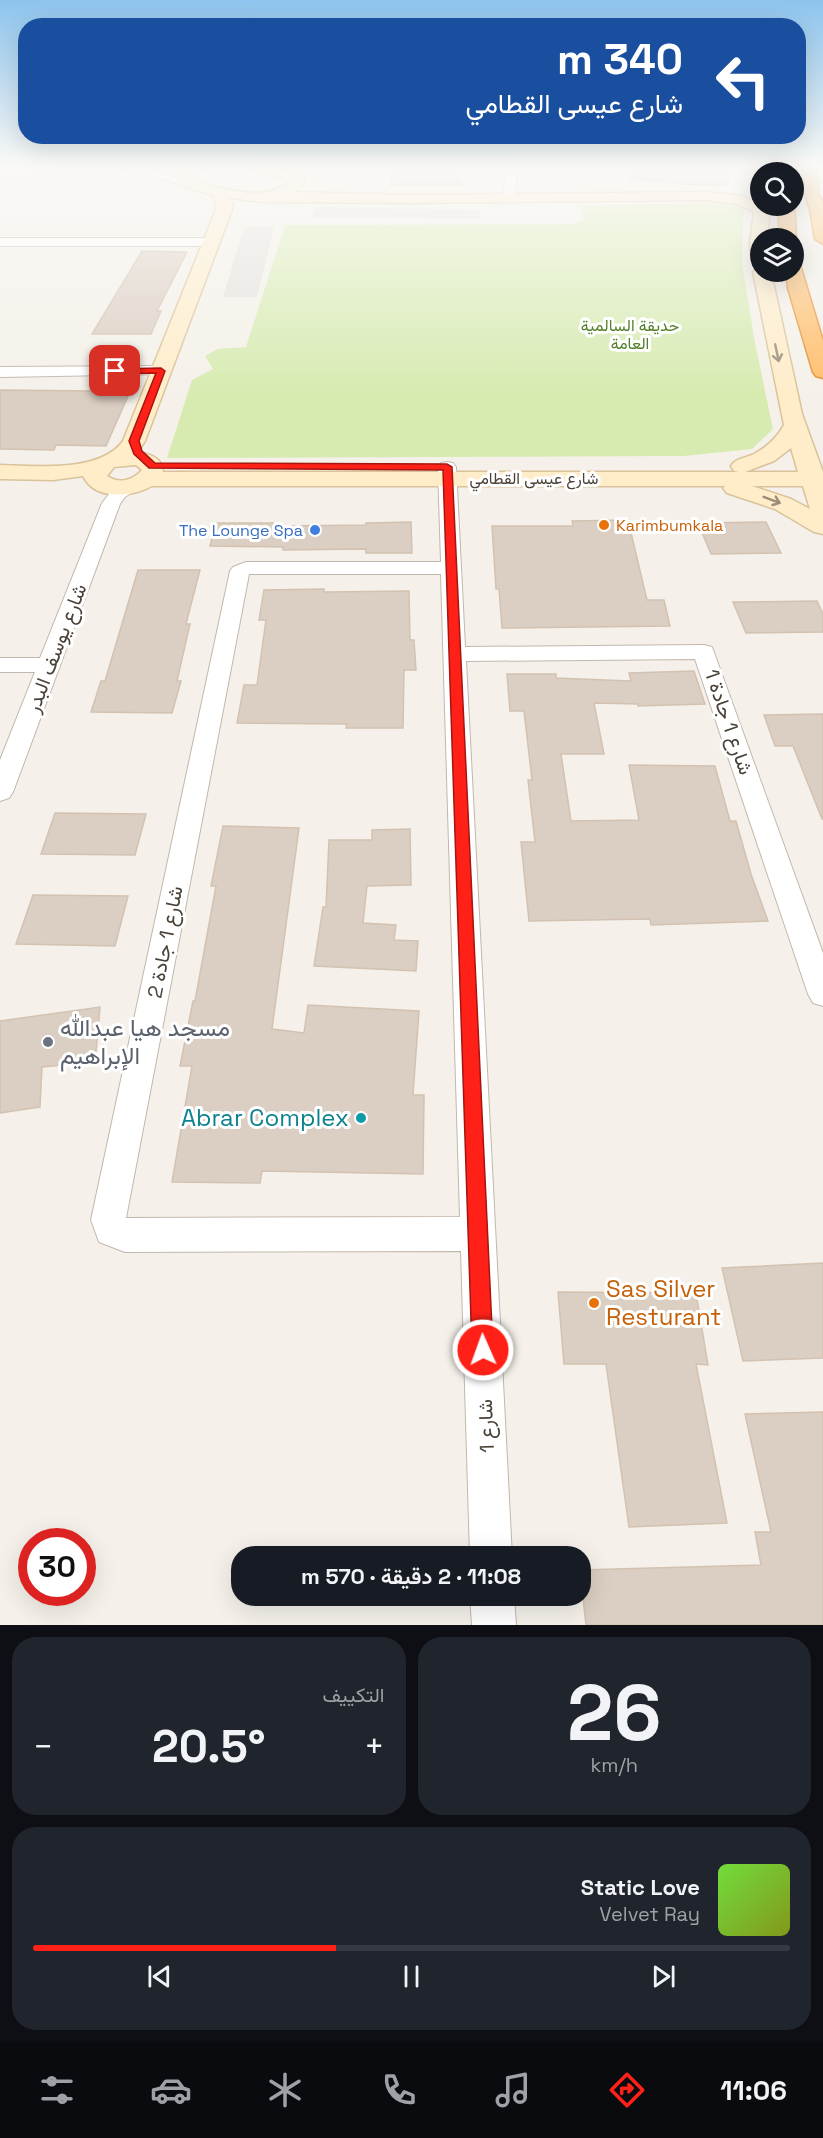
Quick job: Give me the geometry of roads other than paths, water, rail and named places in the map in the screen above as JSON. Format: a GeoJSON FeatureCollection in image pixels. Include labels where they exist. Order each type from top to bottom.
{"type":"FeatureCollection","features":[{"type":"Feature","properties":{"kind":"highway"},"geometry":{"type":"LineString","coordinates":[[796,282],[823,372]]}},
{"type":"Feature","properties":{"kind":"street"},"geometry":{"type":"LineString","coordinates":[[0,242],[211,242]]}},
{"type":"Feature","properties":{"kind":"street","name":"شارع يوسف البدر"},"geometry":{"type":"LineString","coordinates":[[0,792],[49,665],[105,478],[134,441],[211,242]]}},
{"type":"Feature","properties":{"kind":"street"},"geometry":{"type":"LineString","coordinates":[[763,282],[765,296],[801,424],[817,472],[823,513]]}},
{"type":"Feature","properties":{"kind":"street"},"geometry":{"type":"LineString","coordinates":[[0,372],[161,371]]}},
{"type":"Feature","properties":{"kind":"street"},"geometry":{"type":"LineString","coordinates":[[742,466],[772,453],[801,424]]}},
{"type":"Feature","properties":{"kind":"street"},"geometry":{"type":"LineString","coordinates":[[134,441],[146,473]]}},
{"type":"Feature","properties":{"kind":"street","name":"شارع عيسى القطامي"},"geometry":{"type":"LineString","coordinates":[[105,478],[116,487],[146,473],[447,472],[742,466],[817,472]]}},
{"type":"Feature","properties":{"kind":"street"},"geometry":{"type":"LineString","coordinates":[[0,472],[60,473],[105,478]]}},
{"type":"Feature","properties":{"kind":"street","name":"شارع عيسى القطامي"},"geometry":{"type":"LineString","coordinates":[[447,472],[695,479],[817,472]]}},
{"type":"Feature","properties":{"kind":"street","name":"شارع 1"},"geometry":{"type":"LineString","coordinates":[[447,472],[491,1546]]}},
{"type":"Feature","properties":{"kind":"street"},"geometry":{"type":"LineString","coordinates":[[695,479],[769,499],[796,510],[823,527]]}},
{"type":"Feature","properties":{"kind":"street","name":"شارع 1 جادة 2"},"geometry":{"type":"LineString","coordinates":[[451,568],[246,568],[240,571],[108,1220],[111,1230],[124,1235],[478,1234]]}},
{"type":"Feature","properties":{"kind":"street","name":"شارع 1 جادة 1"},"geometry":{"type":"LineString","coordinates":[[454,654],[705,652],[823,994]]}},
{"type":"Feature","properties":{"kind":"street"},"geometry":{"type":"LineString","coordinates":[[0,665],[49,665]]}},
{"type":"Feature","properties":{"kind":"street"},"geometry":{"type":"LineString","coordinates":[[493,1606],[494,1625]]}},
{"type":"Feature","properties":{"kind":"place","name":"Karimbumkala"},"geometry":{"type":"Point","coordinates":[604,525]}},
{"type":"Feature","properties":{"kind":"place","name":"The Lounge Spa"},"geometry":{"type":"Point","coordinates":[315,530]}},
{"type":"Feature","properties":{"kind":"place","name":"مسجد هيا عبدالله الإبراهيم"},"geometry":{"type":"Point","coordinates":[48,1042]}},
{"type":"Feature","properties":{"kind":"place","name":"Abrar Complex"},"geometry":{"type":"Point","coordinates":[361,1118]}},
{"type":"Feature","properties":{"kind":"place","name":"Sas Silver Resturant"},"geometry":{"type":"Point","coordinates":[594,1303]}},
{"type":"Feature","properties":{"kind":"park label","name":"حديقة السالمية العامة"},"geometry":{"type":"Point","coordinates":[630,334]}}]}
